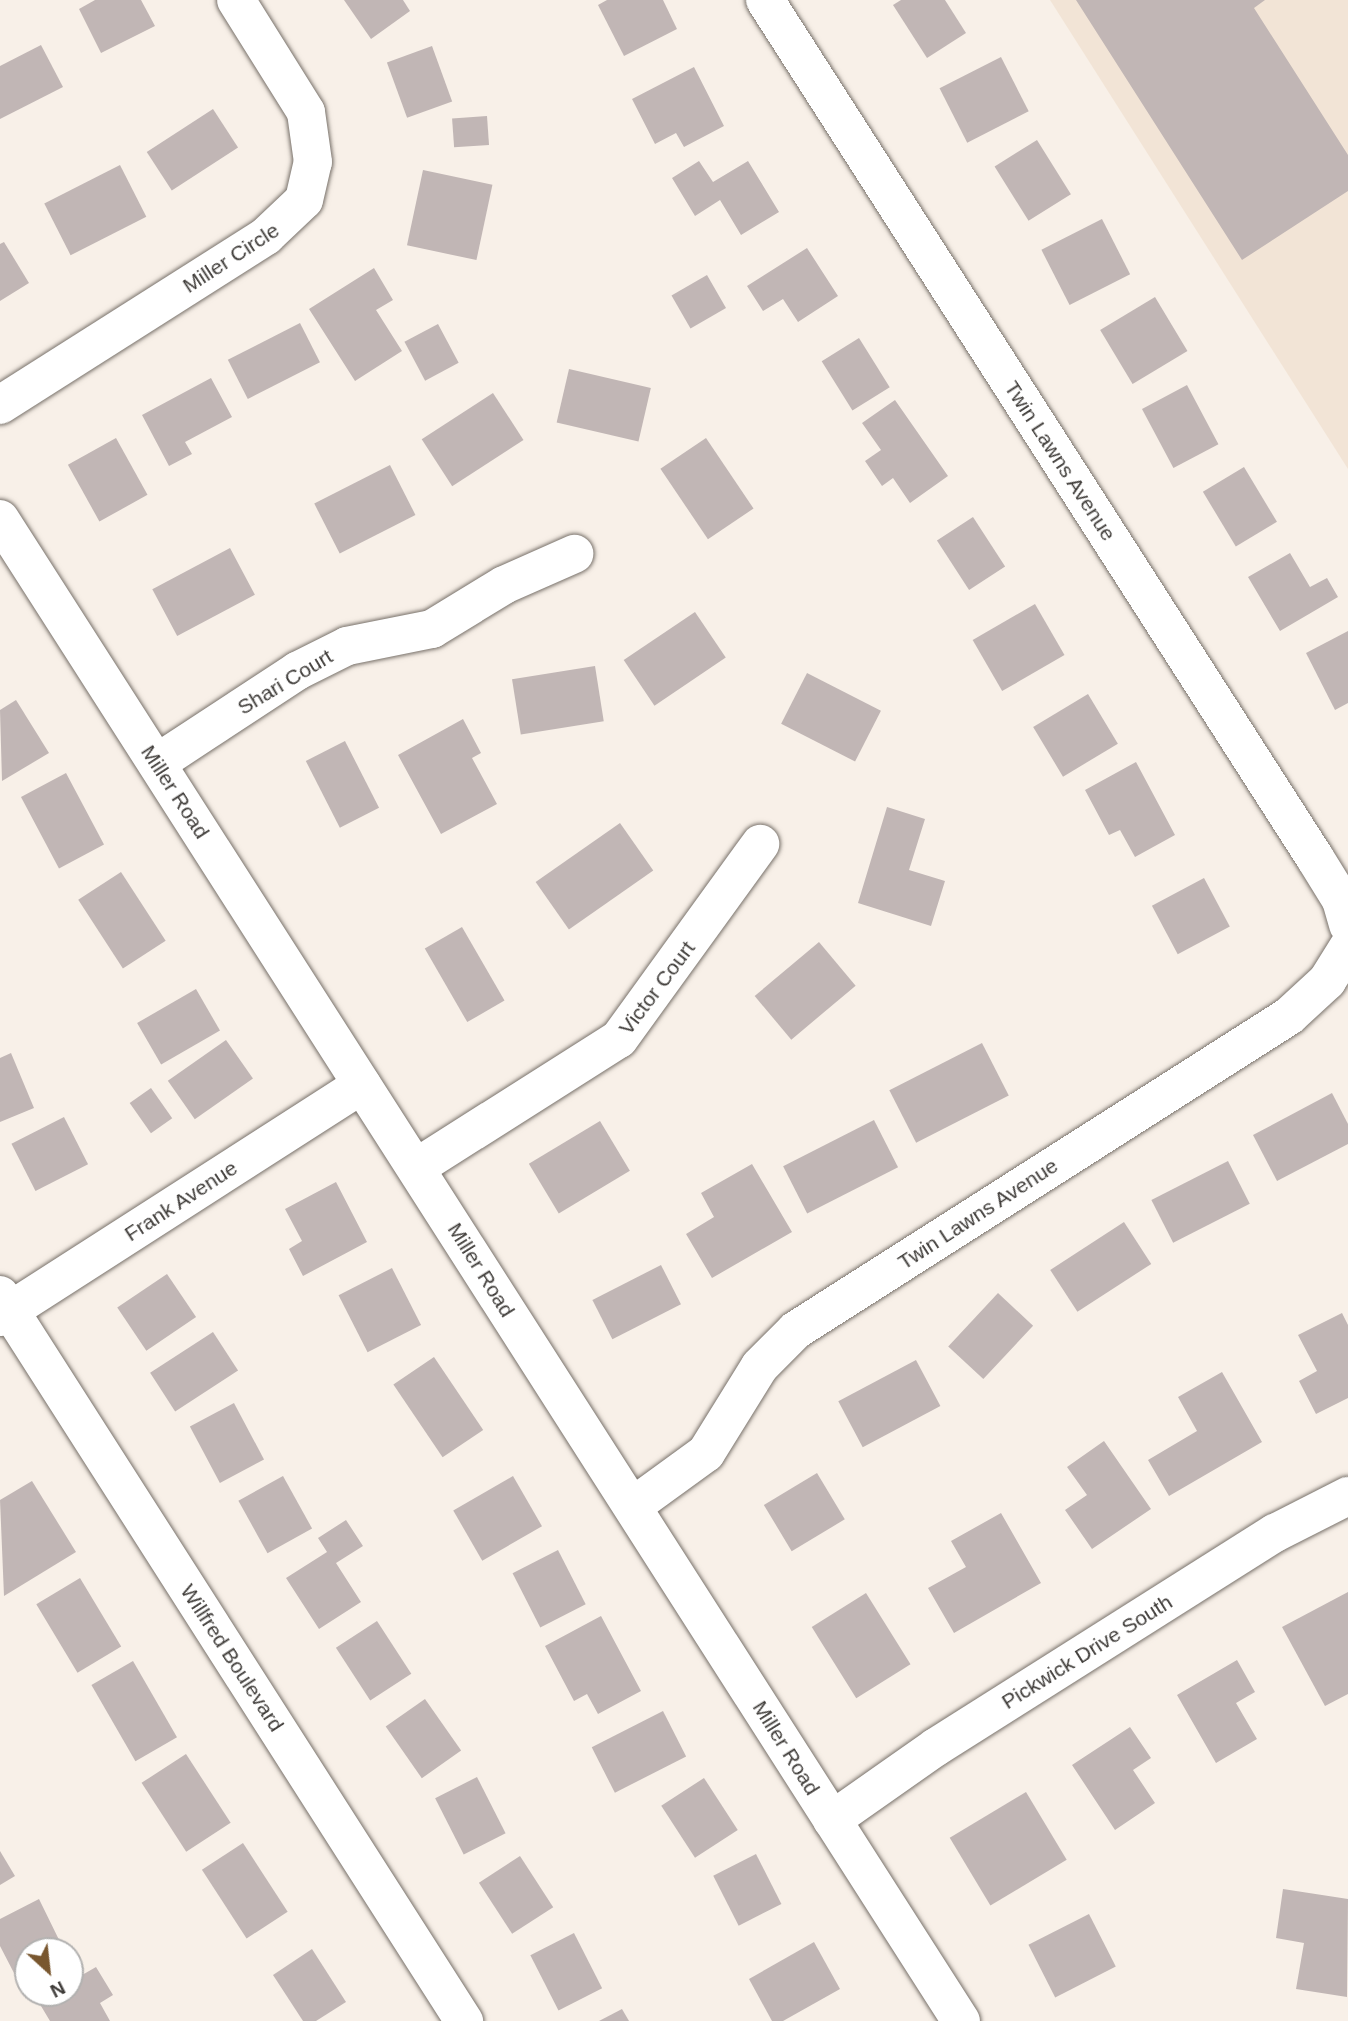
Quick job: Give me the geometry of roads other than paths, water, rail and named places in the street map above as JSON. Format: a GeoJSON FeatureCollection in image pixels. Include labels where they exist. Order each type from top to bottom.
{"type":"FeatureCollection","features":[{"type":"Feature","properties":{"kind":"street","name":"Miller Circle"},"geometry":{"type":"LineString","coordinates":[[0,405],[267,236],[304,200],[313,162],[306,112],[236,0]]}},
{"type":"Feature","properties":{"kind":"street","name":"Twin Lawns Avenue"},"geometry":{"type":"LineString","coordinates":[[765,0],[1315,858],[1341,900],[1348,925]]}},
{"type":"Feature","properties":{"kind":"street","name":"Miller Road"},"geometry":{"type":"LineString","coordinates":[[0,519],[961,2021]]}},
{"type":"Feature","properties":{"kind":"street","name":"Shari Court"},"geometry":{"type":"LineString","coordinates":[[157,763],[297,671],[347,646],[432,629],[504,585],[574,554]]}},
{"type":"Feature","properties":{"kind":"street","name":"Victor Court"},"geometry":{"type":"LineString","coordinates":[[417,1167],[619,1039],[760,844]]}},
{"type":"Feature","properties":{"kind":"street","name":"Twin Lawns Avenue"},"geometry":{"type":"LineString","coordinates":[[633,1506],[706,1453],[760,1366],[796,1330],[1289,1016],[1327,981],[1348,947]]}},
{"type":"Feature","properties":{"kind":"street","name":"Frank Avenue"},"geometry":{"type":"LineString","coordinates":[[3,1307],[362,1085]]}},
{"type":"Feature","properties":{"kind":"street","name":"Willfred Boulevard"},"geometry":{"type":"LineString","coordinates":[[3,1307],[464,2021]]}},
{"type":"Feature","properties":{"kind":"street","name":"Pickwick Drive South"},"geometry":{"type":"LineString","coordinates":[[832,1820],[936,1748],[1275,1533],[1348,1496]]}}]}
